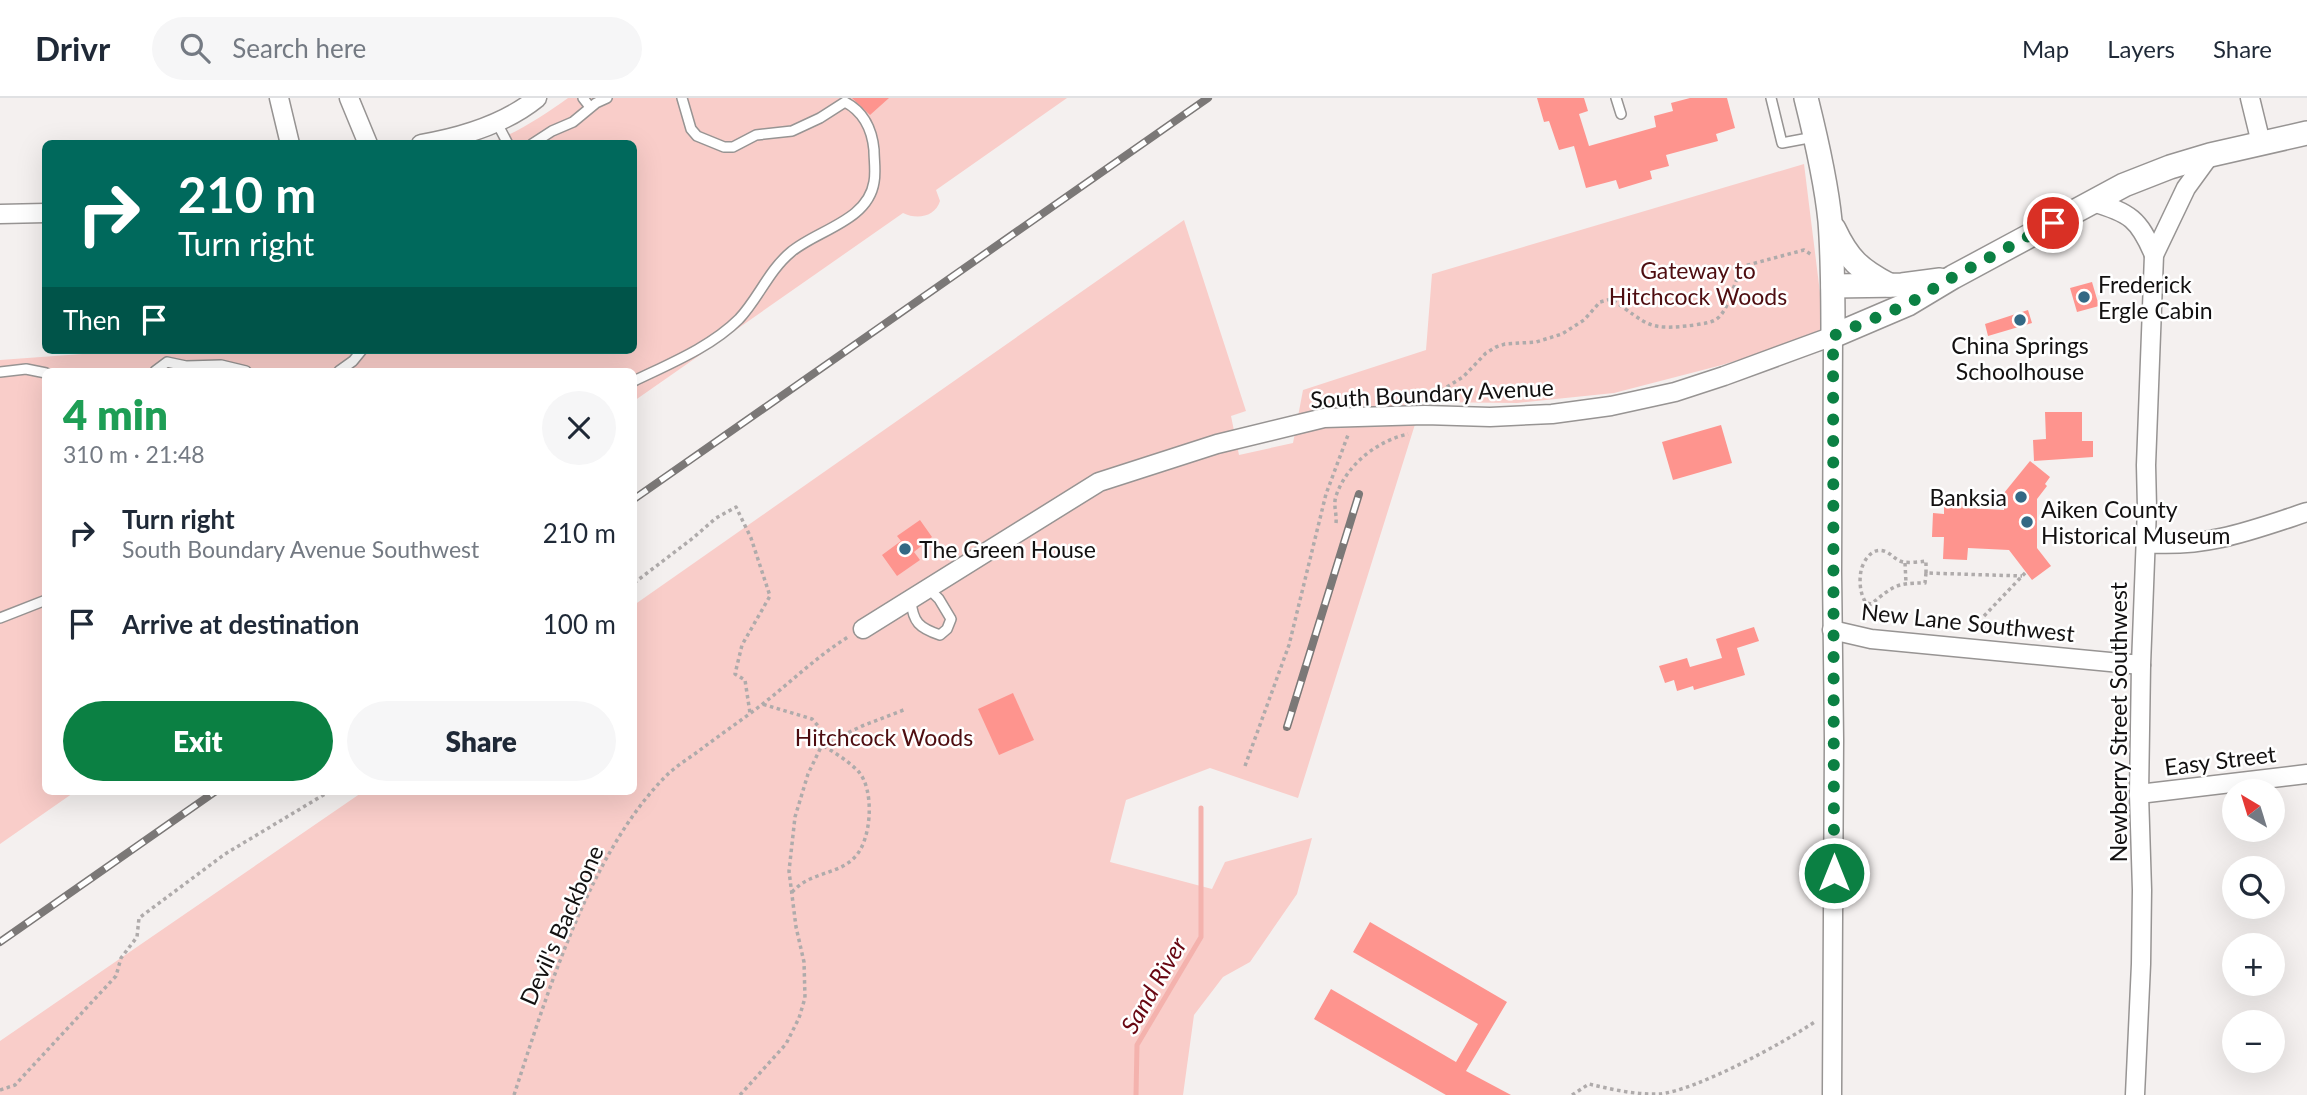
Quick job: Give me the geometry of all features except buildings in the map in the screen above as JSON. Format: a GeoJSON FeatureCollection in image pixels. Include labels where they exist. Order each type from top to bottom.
{"type":"FeatureCollection","features":[{"type":"Feature","properties":{"kind":"street"},"geometry":{"type":"LineString","coordinates":[[279,98],[289,140]]}},
{"type":"Feature","properties":{"kind":"street"},"geometry":{"type":"LineString","coordinates":[[349,98],[366,140]]}},
{"type":"Feature","properties":{"kind":"street"},"geometry":{"type":"LineString","coordinates":[[435,140],[497,122],[537,98]]}},
{"type":"Feature","properties":{"kind":"street"},"geometry":{"type":"LineString","coordinates":[[1805,98],[1830,219],[1833,286],[1832,1095]]}},
{"type":"Feature","properties":{"kind":"street"},"geometry":{"type":"LineString","coordinates":[[2250,98],[2261,143]]}},
{"type":"Feature","properties":{"kind":"street"},"geometry":{"type":"LineString","coordinates":[[1833,336],[1908,304],[2124,185],[2210,155],[2307,133]]}},
{"type":"Feature","properties":{"kind":"street","name":"Newberry Street Southwest"},"geometry":{"type":"LineString","coordinates":[[2135,1095],[2141,964],[2141,665],[2154,255],[2186,188],[2210,155]]}},
{"type":"Feature","properties":{"kind":"street"},"geometry":{"type":"LineString","coordinates":[[2093,202],[2124,211],[2145,232],[2154,255]]}},
{"type":"Feature","properties":{"kind":"street"},"geometry":{"type":"LineString","coordinates":[[0,214],[42,213]]}},
{"type":"Feature","properties":{"kind":"street"},"geometry":{"type":"LineString","coordinates":[[1830,219],[1846,252],[1856,265],[1889,285]]}},
{"type":"Feature","properties":{"kind":"street"},"geometry":{"type":"LineString","coordinates":[[1833,286],[1922,283],[1953,277]]}},
{"type":"Feature","properties":{"kind":"street","name":"South Boundary Avenue"},"geometry":{"type":"LineString","coordinates":[[863,629],[1099,482],[1217,444],[1324,418],[1490,417],[1552,414],[1611,407],[1688,388],[1833,336]]}},
{"type":"Feature","properties":{"kind":"street"},"geometry":{"type":"LineString","coordinates":[[2145,543],[2171,545],[2214,541],[2307,512]]}},
{"type":"Feature","properties":{"kind":"street","name":"New Lane Southwest"},"geometry":{"type":"LineString","coordinates":[[1832,630],[1871,639],[2141,665]]}},
{"type":"Feature","properties":{"kind":"street","name":"Easy Street"},"geometry":{"type":"LineString","coordinates":[[2139,794],[2307,774]]}},
{"type":"Feature","properties":{"kind":"lane"},"geometry":{"type":"LineString","coordinates":[[583,98],[590,107]]}},
{"type":"Feature","properties":{"kind":"lane"},"geometry":{"type":"LineString","coordinates":[[538,140],[573,122],[590,107],[607,98]]}},
{"type":"Feature","properties":{"kind":"lane"},"geometry":{"type":"LineString","coordinates":[[637,380],[690,353],[737,321],[782,261],[798,247],[858,210],[867,199],[874,183],[871,130],[864,118],[845,102],[792,131],[756,135],[733,147],[724,147],[697,136],[691,129],[682,98]]}},
{"type":"Feature","properties":{"kind":"lane"},"geometry":{"type":"LineString","coordinates":[[1616,98],[1621,114]]}},
{"type":"Feature","properties":{"kind":"lane"},"geometry":{"type":"LineString","coordinates":[[1771,98],[1782,143],[1815,137]]}},
{"type":"Feature","properties":{"kind":"lane"},"geometry":{"type":"LineString","coordinates":[[497,122],[506,140]]}},
{"type":"Feature","properties":{"kind":"lane"},"geometry":{"type":"LineString","coordinates":[[343,368],[359,354]]}},
{"type":"Feature","properties":{"kind":"lane"},"geometry":{"type":"LineString","coordinates":[[159,368],[167,362],[187,366],[221,365],[234,368]]}},
{"type":"Feature","properties":{"kind":"lane"},"geometry":{"type":"LineString","coordinates":[[0,372],[26,369],[42,372]]}},
{"type":"Feature","properties":{"kind":"lane"},"geometry":{"type":"LineString","coordinates":[[911,601],[913,618],[926,630],[940,635],[947,629],[951,619],[939,598],[928,588]]}},
{"type":"Feature","properties":{"kind":"lane"},"geometry":{"type":"LineString","coordinates":[[0,618],[42,602]]}},
{"type":"Feature","properties":{"kind":"path"},"geometry":{"type":"LineString","coordinates":[[1425,406],[1427,400],[1463,377],[1486,353],[1496,347],[1536,342],[1562,334],[1574,328],[1606,299],[1611,299],[1644,323],[1654,327],[1665,329],[1710,323],[1720,316],[1740,271],[1748,264],[1804,250],[1819,261]]}},
{"type":"Feature","properties":{"kind":"path"},"geometry":{"type":"LineString","coordinates":[[1245,766],[1289,645],[1326,494],[1355,417]]}},
{"type":"Feature","properties":{"kind":"path"},"geometry":{"type":"LineString","coordinates":[[1336,523],[1336,496],[1353,467],[1367,452],[1383,442],[1419,431]]}},
{"type":"Feature","properties":{"kind":"path"},"geometry":{"type":"LineString","coordinates":[[637,581],[716,518],[736,507],[751,538],[770,596],[742,645],[735,674],[745,680],[750,713]]}},
{"type":"Feature","properties":{"kind":"path"},"geometry":{"type":"LineString","coordinates":[[1883,550],[1897,560],[1926,561],[1926,573],[1925,583],[1894,586],[1871,604],[1866,603],[1863,598],[1860,577],[1862,563],[1869,555],[1883,550]]}},
{"type":"Feature","properties":{"kind":"path"},"geometry":{"type":"LineString","coordinates":[[1905,562],[1906,583]]}},
{"type":"Feature","properties":{"kind":"path"},"geometry":{"type":"LineString","coordinates":[[1926,573],[2024,574],[1984,616],[1984,630]]}},
{"type":"Feature","properties":{"kind":"path","name":"Devil's Backbone"},"geometry":{"type":"LineString","coordinates":[[514,1095],[538,1020],[579,916],[634,812],[668,774],[762,704],[825,651],[863,629]]}},
{"type":"Feature","properties":{"kind":"path"},"geometry":{"type":"LineString","coordinates":[[740,1095],[786,1044],[805,998],[804,962],[796,928],[789,871],[795,817],[808,774],[822,745],[820,728],[812,719],[762,704]]}},
{"type":"Feature","properties":{"kind":"path"},"geometry":{"type":"LineString","coordinates":[[822,745],[906,709]]}},
{"type":"Feature","properties":{"kind":"path"},"geometry":{"type":"LineString","coordinates":[[792,892],[807,880],[841,868],[855,858],[865,844],[869,806],[866,786],[859,772],[822,745]]}},
{"type":"Feature","properties":{"kind":"path"},"geometry":{"type":"LineString","coordinates":[[0,1090],[15,1085],[116,976],[121,958],[137,937],[139,918],[225,853],[323,795]]}},
{"type":"Feature","properties":{"kind":"path"},"geometry":{"type":"LineString","coordinates":[[1572,1095],[1589,1084],[1622,1092],[1660,1094],[1692,1085],[1751,1058],[1832,1010]]}},
{"type":"Feature","properties":{"kind":"green space"},"geometry":{"type":"Polygon","coordinates":[[[568,98],[1067,98],[936,190],[940,201],[930,214],[920,216],[903,213],[637,399],[637,368],[42,368],[42,795],[70,795],[0,844],[0,360],[82,354],[637,354],[637,140],[497,140],[530,123],[568,98]]]}},
{"type":"Feature","properties":{"kind":"green space","name":"Hitchcock Woods"},"geometry":{"type":"Polygon","coordinates":[[[1804,164],[1825,333],[1722,365],[1614,393],[1517,403],[1422,402],[1298,798],[1210,768],[1126,800],[1110,862],[1212,889],[1225,862],[1312,838],[1297,894],[1250,962],[1223,977],[1194,1015],[1183,1095],[0,1095],[0,1041],[358,795],[637,795],[637,603],[1184,220],[1246,411],[1231,416],[1239,455],[1293,443],[1303,390],[1426,350],[1432,274],[1804,164]]]}},
{"type":"Feature","properties":{"kind":"waterway","name":"Sand River"},"geometry":{"type":"LineString","coordinates":[[1136,1095],[1137,1045],[1201,937],[1201,808]]}},
{"type":"Feature","properties":{"kind":"railway"},"geometry":{"type":"LineString","coordinates":[[637,497],[1208,98]]}},
{"type":"Feature","properties":{"kind":"railway"},"geometry":{"type":"LineString","coordinates":[[1287,727],[1359,494]]}},
{"type":"Feature","properties":{"kind":"railway"},"geometry":{"type":"LineString","coordinates":[[0,942],[210,795]]}},
{"type":"Feature","properties":{"kind":"place","name":"Frederick Ergle Cabin"},"geometry":{"type":"Point","coordinates":[2084,297]}},
{"type":"Feature","properties":{"kind":"place","name":"China Springs Schoolhouse"},"geometry":{"type":"Point","coordinates":[2020,320]}},
{"type":"Feature","properties":{"kind":"place","name":"Banksia"},"geometry":{"type":"Point","coordinates":[2021,497]}},
{"type":"Feature","properties":{"kind":"place","name":"Aiken County Historical Museum"},"geometry":{"type":"Point","coordinates":[2027,522]}},
{"type":"Feature","properties":{"kind":"place","name":"The Green House"},"geometry":{"type":"Point","coordinates":[905,549]}},
{"type":"Feature","properties":{"kind":"route"},"geometry":{"type":"LineString","coordinates":[[1834,873],[1833,336],[1908,304],[2053,223]]}},
{"type":"Feature","properties":{"kind":"park label","name":"Gateway to Hitchcock Woods"},"geometry":{"type":"Point","coordinates":[1698,283]}}]}
